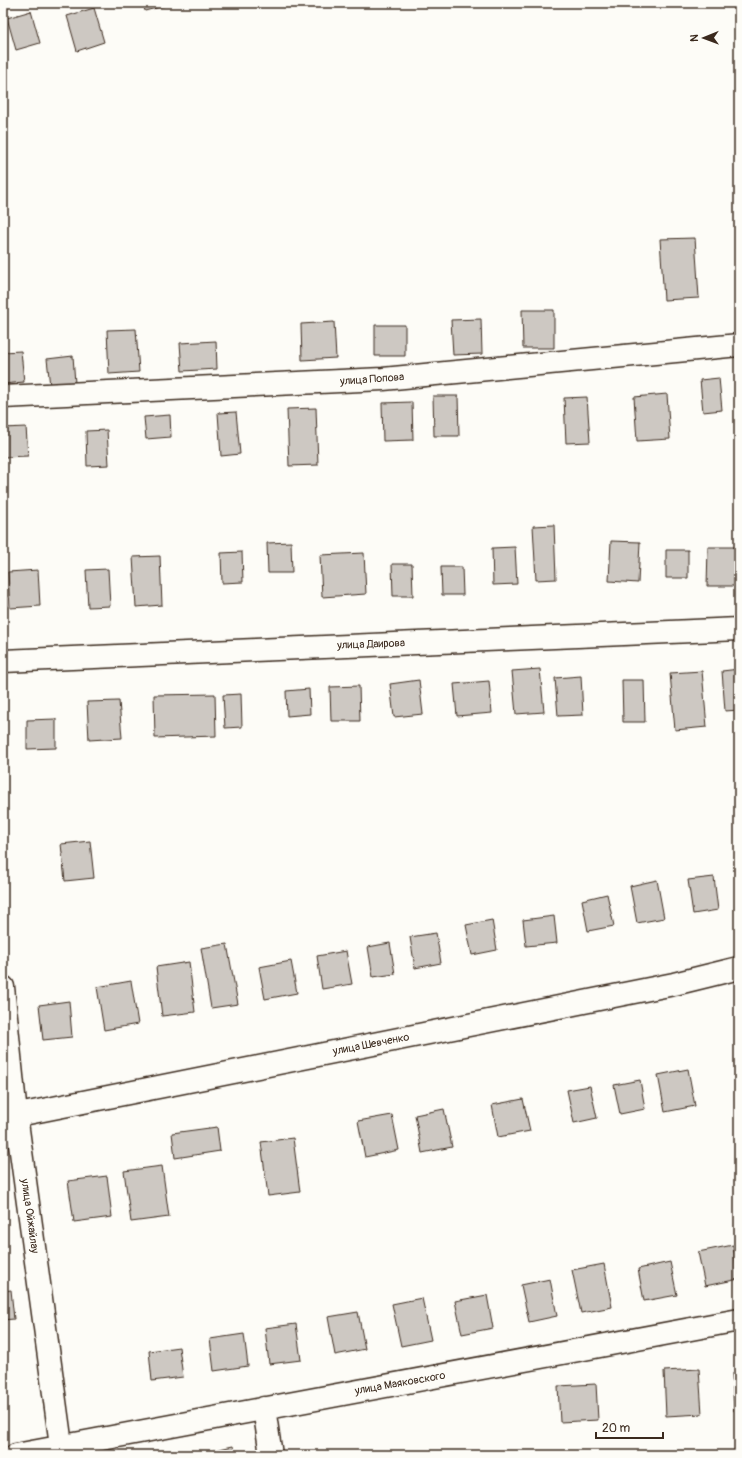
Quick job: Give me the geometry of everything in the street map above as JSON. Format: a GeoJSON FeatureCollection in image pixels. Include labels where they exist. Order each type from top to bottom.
{"type":"FeatureCollection","features":[{"type":"Feature","properties":{"kind":"street","name":"улица Попова"},"geometry":{"type":"LineString","coordinates":[[3,397],[383,379],[739,346]]}},
{"type":"Feature","properties":{"kind":"street","name":"улица Даирова"},"geometry":{"type":"LineString","coordinates":[[3,661],[739,629]]}},
{"type":"Feature","properties":{"kind":"street","name":"улица Шевченко"},"geometry":{"type":"LineString","coordinates":[[10,1116],[674,984],[739,968]]}},
{"type":"Feature","properties":{"kind":"street","name":"улица Ойжайлау"},"geometry":{"type":"LineString","coordinates":[[3,987],[10,1116],[61,1445]]}},
{"type":"Feature","properties":{"kind":"street","name":"улица Маяковского"},"geometry":{"type":"LineString","coordinates":[[16,1455],[61,1445],[739,1320]]}},
{"type":"Feature","properties":{"kind":"street"},"geometry":{"type":"LineString","coordinates":[[264,1408],[271,1455]]}},
{"type":"Feature","properties":{"kind":"building"},"geometry":{"type":"Polygon","coordinates":[[[143,3],[166,3],[167,5],[145,11],[143,3]]]}},
{"type":"Feature","properties":{"kind":"building"},"geometry":{"type":"Polygon","coordinates":[[[94,8],[104,42],[77,51],[67,16],[94,8]]]}},
{"type":"Feature","properties":{"kind":"building"},"geometry":{"type":"Polygon","coordinates":[[[31,11],[40,43],[16,50],[7,18],[31,11]]]}},
{"type":"Feature","properties":{"kind":"building"},"geometry":{"type":"Polygon","coordinates":[[[695,238],[699,298],[664,300],[660,239],[695,238]]]}},
{"type":"Feature","properties":{"kind":"building"},"geometry":{"type":"Polygon","coordinates":[[[522,310],[554,310],[554,348],[523,348],[522,310]]]}},
{"type":"Feature","properties":{"kind":"building"},"geometry":{"type":"Polygon","coordinates":[[[481,319],[482,354],[453,355],[451,320],[481,319]]]}},
{"type":"Feature","properties":{"kind":"building"},"geometry":{"type":"Polygon","coordinates":[[[334,322],[336,358],[302,360],[301,324],[334,322]]]}},
{"type":"Feature","properties":{"kind":"building"},"geometry":{"type":"Polygon","coordinates":[[[375,325],[405,325],[405,356],[375,356],[375,325]]]}},
{"type":"Feature","properties":{"kind":"building"},"geometry":{"type":"Polygon","coordinates":[[[136,329],[139,372],[109,374],[107,330],[136,329]]]}},
{"type":"Feature","properties":{"kind":"building"},"geometry":{"type":"Polygon","coordinates":[[[216,341],[217,369],[182,371],[180,343],[216,341]]]}},
{"type":"Feature","properties":{"kind":"building"},"geometry":{"type":"Polygon","coordinates":[[[21,351],[24,382],[3,384],[3,352],[21,351]]]}},
{"type":"Feature","properties":{"kind":"building"},"geometry":{"type":"Polygon","coordinates":[[[73,356],[75,383],[50,386],[47,359],[73,356]]]}},
{"type":"Feature","properties":{"kind":"building"},"geometry":{"type":"Polygon","coordinates":[[[719,378],[722,410],[703,412],[700,380],[719,378]]]}},
{"type":"Feature","properties":{"kind":"building"},"geometry":{"type":"Polygon","coordinates":[[[667,394],[670,439],[637,441],[634,397],[667,394]]]}},
{"type":"Feature","properties":{"kind":"building"},"geometry":{"type":"Polygon","coordinates":[[[433,396],[458,396],[459,436],[434,436],[433,396]]]}},
{"type":"Feature","properties":{"kind":"building"},"geometry":{"type":"Polygon","coordinates":[[[587,397],[590,442],[566,443],[564,398],[587,397]]]}},
{"type":"Feature","properties":{"kind":"building"},"geometry":{"type":"Polygon","coordinates":[[[412,402],[413,440],[383,441],[382,403],[412,402]]]}},
{"type":"Feature","properties":{"kind":"building"},"geometry":{"type":"Polygon","coordinates":[[[316,408],[318,465],[289,466],[287,409],[316,408]]]}},
{"type":"Feature","properties":{"kind":"building"},"geometry":{"type":"Polygon","coordinates":[[[236,412],[240,454],[221,456],[218,413],[236,412]]]}},
{"type":"Feature","properties":{"kind":"building"},"geometry":{"type":"Polygon","coordinates":[[[170,415],[171,437],[146,439],[144,417],[170,415]]]}},
{"type":"Feature","properties":{"kind":"building"},"geometry":{"type":"Polygon","coordinates":[[[26,427],[28,456],[4,457],[3,428],[26,427]]]}},
{"type":"Feature","properties":{"kind":"building"},"geometry":{"type":"Polygon","coordinates":[[[107,430],[109,465],[87,466],[86,431],[107,430]]]}},
{"type":"Feature","properties":{"kind":"building"},"geometry":{"type":"Polygon","coordinates":[[[554,525],[556,579],[536,580],[533,526],[554,525]]]}},
{"type":"Feature","properties":{"kind":"building"},"geometry":{"type":"Polygon","coordinates":[[[611,541],[640,542],[638,583],[609,581],[611,541]]]}},
{"type":"Feature","properties":{"kind":"building"},"geometry":{"type":"Polygon","coordinates":[[[291,542],[292,573],[268,573],[267,543],[291,542]]]}},
{"type":"Feature","properties":{"kind":"building"},"geometry":{"type":"Polygon","coordinates":[[[515,547],[517,584],[493,585],[492,548],[515,547]]]}},
{"type":"Feature","properties":{"kind":"building"},"geometry":{"type":"Polygon","coordinates":[[[708,547],[736,547],[736,586],[707,586],[708,547]]]}},
{"type":"Feature","properties":{"kind":"building"},"geometry":{"type":"Polygon","coordinates":[[[666,550],[688,550],[688,578],[666,578],[666,550]]]}},
{"type":"Feature","properties":{"kind":"building"},"geometry":{"type":"Polygon","coordinates":[[[242,552],[243,582],[222,583],[221,553],[242,552]]]}},
{"type":"Feature","properties":{"kind":"building"},"geometry":{"type":"Polygon","coordinates":[[[364,553],[366,594],[322,597],[320,555],[364,553]]]}},
{"type":"Feature","properties":{"kind":"building"},"geometry":{"type":"Polygon","coordinates":[[[160,556],[162,605],[136,607],[133,557],[160,556]]]}},
{"type":"Feature","properties":{"kind":"building"},"geometry":{"type":"Polygon","coordinates":[[[392,564],[412,564],[413,596],[393,596],[392,564]]]}},
{"type":"Feature","properties":{"kind":"building"},"geometry":{"type":"Polygon","coordinates":[[[441,567],[462,567],[463,595],[442,595],[441,567]]]}},
{"type":"Feature","properties":{"kind":"building"},"geometry":{"type":"Polygon","coordinates":[[[108,569],[110,606],[88,607],[86,570],[108,569]]]}},
{"type":"Feature","properties":{"kind":"building"},"geometry":{"type":"Polygon","coordinates":[[[38,570],[40,606],[10,608],[8,572],[38,570]]]}},
{"type":"Feature","properties":{"kind":"building"},"geometry":{"type":"Polygon","coordinates":[[[540,669],[544,712],[516,714],[512,671],[540,669]]]}},
{"type":"Feature","properties":{"kind":"building"},"geometry":{"type":"Polygon","coordinates":[[[739,669],[739,710],[725,711],[722,671],[739,669]]]}},
{"type":"Feature","properties":{"kind":"building"},"geometry":{"type":"Polygon","coordinates":[[[702,671],[707,727],[675,730],[670,673],[702,671]]]}},
{"type":"Feature","properties":{"kind":"building"},"geometry":{"type":"Polygon","coordinates":[[[581,676],[583,715],[558,716],[555,678],[581,676]]]}},
{"type":"Feature","properties":{"kind":"building"},"geometry":{"type":"Polygon","coordinates":[[[419,680],[423,714],[394,717],[390,684],[419,680]]]}},
{"type":"Feature","properties":{"kind":"building"},"geometry":{"type":"Polygon","coordinates":[[[622,680],[644,680],[645,722],[623,722],[622,680]]]}},
{"type":"Feature","properties":{"kind":"building"},"geometry":{"type":"Polygon","coordinates":[[[489,681],[492,713],[457,716],[454,684],[489,681]]]}},
{"type":"Feature","properties":{"kind":"building"},"geometry":{"type":"Polygon","coordinates":[[[359,686],[360,721],[331,721],[330,687],[359,686]]]}},
{"type":"Feature","properties":{"kind":"building"},"geometry":{"type":"Polygon","coordinates":[[[309,689],[310,714],[287,716],[286,691],[309,689]]]}},
{"type":"Feature","properties":{"kind":"building"},"geometry":{"type":"Polygon","coordinates":[[[215,694],[216,736],[155,738],[154,695],[215,694]]]}},
{"type":"Feature","properties":{"kind":"building"},"geometry":{"type":"Polygon","coordinates":[[[241,694],[242,727],[225,728],[223,695],[241,694]]]}},
{"type":"Feature","properties":{"kind":"building"},"geometry":{"type":"Polygon","coordinates":[[[119,701],[122,738],[89,740],[87,702],[119,701]]]}},
{"type":"Feature","properties":{"kind":"building"},"geometry":{"type":"Polygon","coordinates":[[[56,719],[56,748],[27,749],[27,720],[56,719]]]}},
{"type":"Feature","properties":{"kind":"building"},"geometry":{"type":"Polygon","coordinates":[[[90,841],[94,878],[65,881],[61,844],[90,841]]]}},
{"type":"Feature","properties":{"kind":"building"},"geometry":{"type":"Polygon","coordinates":[[[714,877],[718,910],[693,914],[688,880],[714,877]]]}},
{"type":"Feature","properties":{"kind":"building"},"geometry":{"type":"Polygon","coordinates":[[[657,880],[664,918],[637,923],[630,886],[657,880]]]}},
{"type":"Feature","properties":{"kind":"building"},"geometry":{"type":"Polygon","coordinates":[[[607,894],[614,926],[588,931],[582,900],[607,894]]]}},
{"type":"Feature","properties":{"kind":"building"},"geometry":{"type":"Polygon","coordinates":[[[554,916],[557,943],[526,946],[523,920],[554,916]]]}},
{"type":"Feature","properties":{"kind":"building"},"geometry":{"type":"Polygon","coordinates":[[[492,920],[497,950],[472,955],[466,925],[492,920]]]}},
{"type":"Feature","properties":{"kind":"building"},"geometry":{"type":"Polygon","coordinates":[[[436,933],[441,963],[415,968],[410,937],[436,933]]]}},
{"type":"Feature","properties":{"kind":"building"},"geometry":{"type":"Polygon","coordinates":[[[390,943],[395,974],[373,977],[368,947],[390,943]]]}},
{"type":"Feature","properties":{"kind":"building"},"geometry":{"type":"Polygon","coordinates":[[[227,944],[238,1004],[211,1008],[201,948],[227,944]]]}},
{"type":"Feature","properties":{"kind":"building"},"geometry":{"type":"Polygon","coordinates":[[[346,951],[352,984],[322,989],[317,956],[346,951]]]}},
{"type":"Feature","properties":{"kind":"building"},"geometry":{"type":"Polygon","coordinates":[[[291,961],[297,993],[265,999],[259,967],[291,961]]]}},
{"type":"Feature","properties":{"kind":"building"},"geometry":{"type":"Polygon","coordinates":[[[189,962],[195,1012],[162,1016],[156,967],[189,962]]]}},
{"type":"Feature","properties":{"kind":"building"},"geometry":{"type":"Polygon","coordinates":[[[131,981],[138,1024],[104,1030],[97,987],[131,981]]]}},
{"type":"Feature","properties":{"kind":"building"},"geometry":{"type":"Polygon","coordinates":[[[69,1001],[72,1037],[43,1040],[39,1005],[69,1001]]]}},
{"type":"Feature","properties":{"kind":"building"},"geometry":{"type":"Polygon","coordinates":[[[739,1061],[739,1083],[735,1062],[739,1061]]]}},
{"type":"Feature","properties":{"kind":"building"},"geometry":{"type":"Polygon","coordinates":[[[688,1069],[695,1106],[665,1112],[658,1075],[688,1069]]]}},
{"type":"Feature","properties":{"kind":"building"},"geometry":{"type":"Polygon","coordinates":[[[640,1080],[645,1109],[620,1114],[614,1085],[640,1080]]]}},
{"type":"Feature","properties":{"kind":"building"},"geometry":{"type":"Polygon","coordinates":[[[590,1086],[597,1118],[574,1123],[567,1090],[590,1086]]]}},
{"type":"Feature","properties":{"kind":"building"},"geometry":{"type":"Polygon","coordinates":[[[523,1099],[530,1131],[498,1137],[492,1105],[523,1099]]]}},
{"type":"Feature","properties":{"kind":"building"},"geometry":{"type":"Polygon","coordinates":[[[444,1109],[452,1147],[422,1153],[415,1115],[444,1109]]]}},
{"type":"Feature","properties":{"kind":"building"},"geometry":{"type":"Polygon","coordinates":[[[392,1115],[399,1150],[365,1157],[358,1121],[392,1115]]]}},
{"type":"Feature","properties":{"kind":"building"},"geometry":{"type":"Polygon","coordinates":[[[217,1127],[220,1151],[175,1158],[172,1133],[217,1127]]]}},
{"type":"Feature","properties":{"kind":"building"},"geometry":{"type":"Polygon","coordinates":[[[293,1138],[300,1192],[268,1196],[261,1142],[293,1138]]]}},
{"type":"Feature","properties":{"kind":"building"},"geometry":{"type":"Polygon","coordinates":[[[162,1166],[169,1217],[131,1222],[124,1171],[162,1166]]]}},
{"type":"Feature","properties":{"kind":"building"},"geometry":{"type":"Polygon","coordinates":[[[107,1176],[112,1217],[74,1222],[68,1181],[107,1176]]]}},
{"type":"Feature","properties":{"kind":"building"},"geometry":{"type":"Polygon","coordinates":[[[733,1245],[739,1279],[705,1286],[698,1252],[733,1245]]]}},
{"type":"Feature","properties":{"kind":"building"},"geometry":{"type":"Polygon","coordinates":[[[670,1262],[677,1295],[644,1301],[638,1269],[670,1262]]]}},
{"type":"Feature","properties":{"kind":"building"},"geometry":{"type":"Polygon","coordinates":[[[604,1264],[612,1307],[581,1313],[572,1270],[604,1264]]]}},
{"type":"Feature","properties":{"kind":"building"},"geometry":{"type":"Polygon","coordinates":[[[550,1279],[557,1316],[529,1322],[521,1285],[550,1279]]]}},
{"type":"Feature","properties":{"kind":"building"},"geometry":{"type":"Polygon","coordinates":[[[11,1290],[14,1319],[3,1320],[3,1291],[11,1290]]]}},
{"type":"Feature","properties":{"kind":"building"},"geometry":{"type":"Polygon","coordinates":[[[487,1295],[493,1328],[462,1334],[455,1301],[487,1295]]]}},
{"type":"Feature","properties":{"kind":"building"},"geometry":{"type":"Polygon","coordinates":[[[422,1298],[431,1340],[401,1346],[392,1304],[422,1298]]]}},
{"type":"Feature","properties":{"kind":"building"},"geometry":{"type":"Polygon","coordinates":[[[358,1312],[365,1349],[335,1355],[328,1317],[358,1312]]]}},
{"type":"Feature","properties":{"kind":"building"},"geometry":{"type":"Polygon","coordinates":[[[296,1324],[301,1360],[269,1364],[265,1328],[296,1324]]]}},
{"type":"Feature","properties":{"kind":"building"},"geometry":{"type":"Polygon","coordinates":[[[244,1334],[248,1366],[214,1371],[210,1339],[244,1334]]]}},
{"type":"Feature","properties":{"kind":"building"},"geometry":{"type":"Polygon","coordinates":[[[179,1347],[183,1377],[152,1381],[149,1351],[179,1347]]]}},
{"type":"Feature","properties":{"kind":"building"},"geometry":{"type":"Polygon","coordinates":[[[699,1369],[702,1414],[666,1416],[664,1371],[699,1369]]]}},
{"type":"Feature","properties":{"kind":"building"},"geometry":{"type":"Polygon","coordinates":[[[732,1374],[739,1374],[739,1411],[734,1411],[732,1374]]]}},
{"type":"Feature","properties":{"kind":"building"},"geometry":{"type":"Polygon","coordinates":[[[596,1384],[598,1420],[560,1422],[558,1386],[596,1384]]]}},
{"type":"Feature","properties":{"kind":"building"},"geometry":{"type":"Polygon","coordinates":[[[233,1446],[235,1455],[192,1455],[233,1446]]]}}]}
